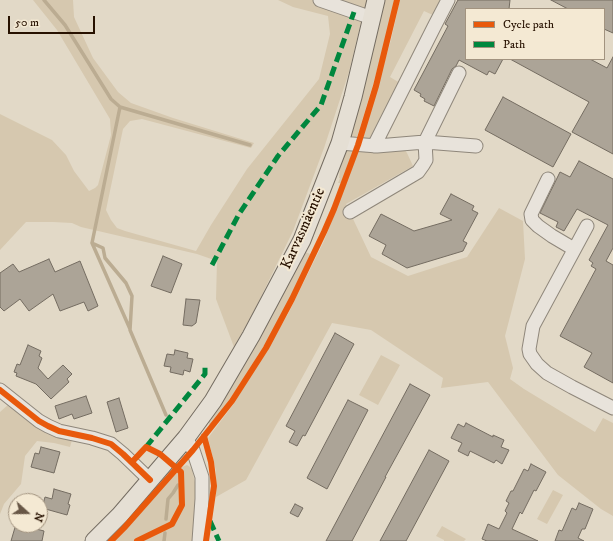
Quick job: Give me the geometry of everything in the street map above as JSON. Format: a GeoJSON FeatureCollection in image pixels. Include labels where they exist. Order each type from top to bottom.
{"type":"FeatureCollection","features":[{"type":"Feature","properties":{"kind":"main road","name":"Karvasmäentie"},"geometry":{"type":"LineString","coordinates":[[94,541],[120,515],[186,438],[213,401],[251,336],[302,240],[340,143],[376,0]]}},
{"type":"Feature","properties":{"kind":"street"},"geometry":{"type":"LineString","coordinates":[[320,0],[372,18]]}},
{"type":"Feature","properties":{"kind":"street"},"geometry":{"type":"LineString","coordinates":[[374,146],[448,0]]}},
{"type":"Feature","properties":{"kind":"street"},"geometry":{"type":"LineString","coordinates":[[350,212],[418,172],[426,160],[425,142],[459,73]]}},
{"type":"Feature","properties":{"kind":"street"},"geometry":{"type":"LineString","coordinates":[[340,143],[374,146],[425,142],[476,146]]}},
{"type":"Feature","properties":{"kind":"street"},"geometry":{"type":"LineString","coordinates":[[548,179],[531,214],[532,220],[552,236],[574,249]]}},
{"type":"Feature","properties":{"kind":"street"},"geometry":{"type":"LineString","coordinates":[[587,226],[533,326],[529,349],[530,354],[537,364],[547,373],[613,408]]}},
{"type":"Feature","properties":{"kind":"street"},"geometry":{"type":"LineString","coordinates":[[0,390],[39,421],[48,426],[59,431],[92,438],[111,444],[150,480]]}},
{"type":"Feature","properties":{"kind":"street"},"geometry":{"type":"LineString","coordinates":[[186,438],[193,450],[202,477],[199,541]]}},
{"type":"Feature","properties":{"kind":"shaded area"},"geometry":{"type":"Polygon","coordinates":[[[33,0],[73,0],[74,17],[93,58],[118,92],[131,103],[173,118],[254,143],[251,148],[142,119],[130,121],[123,129],[106,210],[111,220],[117,228],[125,231],[196,251],[247,169],[319,79],[330,34],[328,16],[293,7],[278,0],[367,0],[349,72],[324,148],[293,231],[255,309],[234,347],[216,299],[217,261],[197,254],[81,227],[72,223],[53,222],[26,222],[0,250],[0,114],[52,140],[66,155],[74,171],[89,191],[98,185],[111,135],[110,119],[57,30],[33,0]]]}},
{"type":"Feature","properties":{"kind":"shaded area"},"geometry":{"type":"Polygon","coordinates":[[[384,0],[395,0],[372,88],[358,134],[355,137],[352,136],[351,132],[384,0]]]}},
{"type":"Feature","properties":{"kind":"shaded area"},"geometry":{"type":"Polygon","coordinates":[[[400,0],[444,0],[435,16],[424,11],[390,77],[400,83],[376,138],[365,141],[362,138],[391,40],[400,0]]]}},
{"type":"Feature","properties":{"kind":"shaded area"},"geometry":{"type":"Polygon","coordinates":[[[402,146],[413,166],[346,204],[371,257],[408,276],[467,257],[499,208],[523,221],[525,259],[505,336],[513,368],[510,379],[595,432],[603,418],[613,423],[613,516],[601,509],[558,475],[488,382],[441,388],[443,378],[371,330],[332,323],[246,480],[216,497],[216,471],[208,438],[233,405],[288,314],[324,241],[358,152],[360,150],[402,146]]]}},
{"type":"Feature","properties":{"kind":"shaded area"},"geometry":{"type":"Polygon","coordinates":[[[354,148],[342,183],[338,183],[340,178],[341,158],[344,150],[354,148]]]}},
{"type":"Feature","properties":{"kind":"shaded area"},"geometry":{"type":"Polygon","coordinates":[[[303,251],[310,254],[309,258],[272,333],[236,390],[210,425],[209,420],[303,251]]]}},
{"type":"Feature","properties":{"kind":"shaded area"},"geometry":{"type":"Polygon","coordinates":[[[381,355],[400,365],[378,405],[359,395],[381,355]]]}},
{"type":"Feature","properties":{"kind":"shaded area"},"geometry":{"type":"Polygon","coordinates":[[[10,403],[56,434],[72,440],[70,447],[37,441],[25,456],[21,484],[13,493],[8,493],[8,499],[4,504],[0,514],[0,412],[10,403]]]}},
{"type":"Feature","properties":{"kind":"shaded area"},"geometry":{"type":"Polygon","coordinates":[[[187,465],[192,470],[196,487],[194,541],[113,541],[137,517],[177,471],[187,465]]]}},
{"type":"Feature","properties":{"kind":"shaded area"},"geometry":{"type":"Polygon","coordinates":[[[553,490],[563,495],[547,524],[537,519],[553,490]]]}},
{"type":"Feature","properties":{"kind":"shaded area"},"geometry":{"type":"Polygon","coordinates":[[[442,526],[466,539],[464,541],[444,541],[436,536],[442,526]]]}},
{"type":"Feature","properties":{"kind":"building"},"geometry":{"type":"Polygon","coordinates":[[[458,0],[510,0],[509,8],[465,8],[465,60],[502,60],[495,74],[489,71],[487,75],[459,60],[456,66],[452,69],[434,106],[424,101],[425,99],[420,96],[421,94],[414,90],[448,26],[445,24],[458,0]]]}},
{"type":"Feature","properties":{"kind":"building"},"geometry":{"type":"Polygon","coordinates":[[[551,0],[613,0],[613,33],[605,29],[605,8],[566,8],[551,0]]]}},
{"type":"Feature","properties":{"kind":"building"},"geometry":{"type":"Polygon","coordinates":[[[613,57],[613,154],[572,132],[589,102],[512,60],[592,60],[607,68],[613,57]]]}},
{"type":"Feature","properties":{"kind":"building"},"geometry":{"type":"Polygon","coordinates":[[[503,97],[571,134],[553,167],[485,130],[503,97]]]}},
{"type":"Feature","properties":{"kind":"building"},"geometry":{"type":"Polygon","coordinates":[[[579,161],[613,179],[613,248],[606,261],[613,265],[613,383],[584,367],[592,353],[560,336],[596,269],[591,266],[593,263],[589,260],[608,225],[577,209],[564,231],[556,227],[558,222],[540,213],[560,172],[570,177],[579,161]]]}},
{"type":"Feature","properties":{"kind":"building"},"geometry":{"type":"Polygon","coordinates":[[[451,194],[474,206],[472,210],[478,213],[463,241],[467,243],[463,251],[407,268],[382,254],[386,245],[369,236],[381,214],[414,231],[452,220],[440,214],[451,194]]]}},
{"type":"Feature","properties":{"kind":"building"},"geometry":{"type":"Polygon","coordinates":[[[163,256],[182,264],[171,293],[151,286],[163,256]]]}},
{"type":"Feature","properties":{"kind":"building"},"geometry":{"type":"Polygon","coordinates":[[[49,259],[55,272],[80,261],[98,306],[88,311],[84,302],[60,311],[53,294],[29,311],[20,299],[4,311],[0,307],[0,273],[13,264],[19,272],[49,259]]]}},
{"type":"Feature","properties":{"kind":"building"},"geometry":{"type":"Polygon","coordinates":[[[186,299],[200,300],[196,323],[192,326],[183,325],[186,299]]]}},
{"type":"Feature","properties":{"kind":"building"},"geometry":{"type":"Polygon","coordinates":[[[335,333],[354,344],[305,436],[303,435],[297,446],[289,442],[295,431],[286,426],[335,333]]]}},
{"type":"Feature","properties":{"kind":"building"},"geometry":{"type":"Polygon","coordinates":[[[28,345],[41,351],[39,356],[42,358],[38,368],[48,379],[63,365],[72,374],[67,379],[69,382],[51,399],[36,384],[16,376],[17,373],[14,372],[17,364],[20,365],[28,345]]]}},
{"type":"Feature","properties":{"kind":"building"},"geometry":{"type":"Polygon","coordinates":[[[175,350],[188,353],[187,358],[193,359],[190,372],[184,370],[183,375],[170,372],[171,367],[164,366],[167,354],[174,355],[175,350]]]}},
{"type":"Feature","properties":{"kind":"building"},"geometry":{"type":"Polygon","coordinates":[[[410,384],[430,395],[352,541],[326,541],[410,384]]]}},
{"type":"Feature","properties":{"kind":"building"},"geometry":{"type":"Polygon","coordinates":[[[86,396],[92,413],[74,419],[72,414],[59,419],[55,406],[86,396]]]}},
{"type":"Feature","properties":{"kind":"building"},"geometry":{"type":"Polygon","coordinates":[[[119,398],[128,428],[116,432],[107,402],[119,398]]]}},
{"type":"Feature","properties":{"kind":"building"},"geometry":{"type":"Polygon","coordinates":[[[348,400],[368,410],[327,489],[307,478],[348,400]]]}},
{"type":"Feature","properties":{"kind":"building"},"geometry":{"type":"Polygon","coordinates":[[[466,423],[493,437],[493,435],[504,440],[501,447],[509,450],[502,464],[496,460],[494,463],[470,451],[468,456],[458,451],[462,443],[451,438],[458,424],[464,427],[466,423]]]}},
{"type":"Feature","properties":{"kind":"building"},"geometry":{"type":"Polygon","coordinates":[[[41,447],[60,452],[54,473],[31,467],[35,453],[39,454],[41,447]]]}},
{"type":"Feature","properties":{"kind":"building"},"geometry":{"type":"Polygon","coordinates":[[[429,450],[449,461],[406,541],[380,541],[429,450]]]}},
{"type":"Feature","properties":{"kind":"building"},"geometry":{"type":"Polygon","coordinates":[[[531,464],[546,472],[536,491],[534,490],[522,514],[520,512],[512,529],[538,541],[487,541],[482,539],[488,524],[499,529],[507,513],[505,511],[509,503],[506,501],[524,469],[528,471],[531,464]]]}},
{"type":"Feature","properties":{"kind":"building"},"geometry":{"type":"Polygon","coordinates":[[[54,489],[71,494],[67,515],[48,510],[48,498],[52,499],[54,489]]]}},
{"type":"Feature","properties":{"kind":"building"},"geometry":{"type":"Polygon","coordinates":[[[579,503],[593,509],[585,529],[582,529],[578,538],[584,541],[555,541],[559,530],[562,531],[572,508],[576,510],[579,503]]]}},
{"type":"Feature","properties":{"kind":"building"},"geometry":{"type":"Polygon","coordinates":[[[295,504],[303,508],[298,517],[290,513],[295,504]]]}},
{"type":"Feature","properties":{"kind":"building"},"geometry":{"type":"Polygon","coordinates":[[[13,533],[44,533],[42,541],[11,541],[13,533]]]}},
{"type":"Feature","properties":{"kind":"waterway"},"geometry":{"type":"LineString","coordinates":[[44,0],[65,25],[111,99],[120,107],[250,145]]}},
{"type":"Feature","properties":{"kind":"waterway"},"geometry":{"type":"LineString","coordinates":[[120,107],[92,243],[103,248],[105,258],[126,283],[132,296],[130,330],[166,415]]}},
{"type":"Feature","properties":{"kind":"waterway"},"geometry":{"type":"LineString","coordinates":[[92,243],[130,329]]}},
{"type":"Feature","properties":{"kind":"waterway"},"geometry":{"type":"LineString","coordinates":[[166,519],[168,499],[178,485]]}},
{"type":"Feature","properties":{"kind":"waterway"},"geometry":{"type":"LineString","coordinates":[[164,541],[165,533]]}},
{"type":"Feature","properties":{"kind":"marked path"},"geometry":{"type":"LineString","coordinates":[[212,265],[239,214],[278,156],[321,105],[354,12]]}},
{"type":"Feature","properties":{"kind":"marked path"},"geometry":{"type":"LineString","coordinates":[[146,447],[205,374],[205,363]]}},
{"type":"Feature","properties":{"kind":"marked path"},"geometry":{"type":"LineString","coordinates":[[210,521],[219,541]]}},
{"type":"Feature","properties":{"kind":"cycle path"},"geometry":{"type":"LineString","coordinates":[[111,541],[193,450],[232,401],[266,348],[292,299],[334,209],[358,145],[376,86],[397,0]]}},
{"type":"Feature","properties":{"kind":"cycle path"},"geometry":{"type":"LineString","coordinates":[[0,390],[39,421],[48,426],[59,431],[92,438],[111,444],[150,480]]}},
{"type":"Feature","properties":{"kind":"cycle path"},"geometry":{"type":"LineString","coordinates":[[204,436],[211,462],[214,486],[206,541]]}},
{"type":"Feature","properties":{"kind":"cycle path"},"geometry":{"type":"LineString","coordinates":[[132,462],[146,447],[160,454],[181,472],[182,505],[172,524],[137,541]]}}]}
